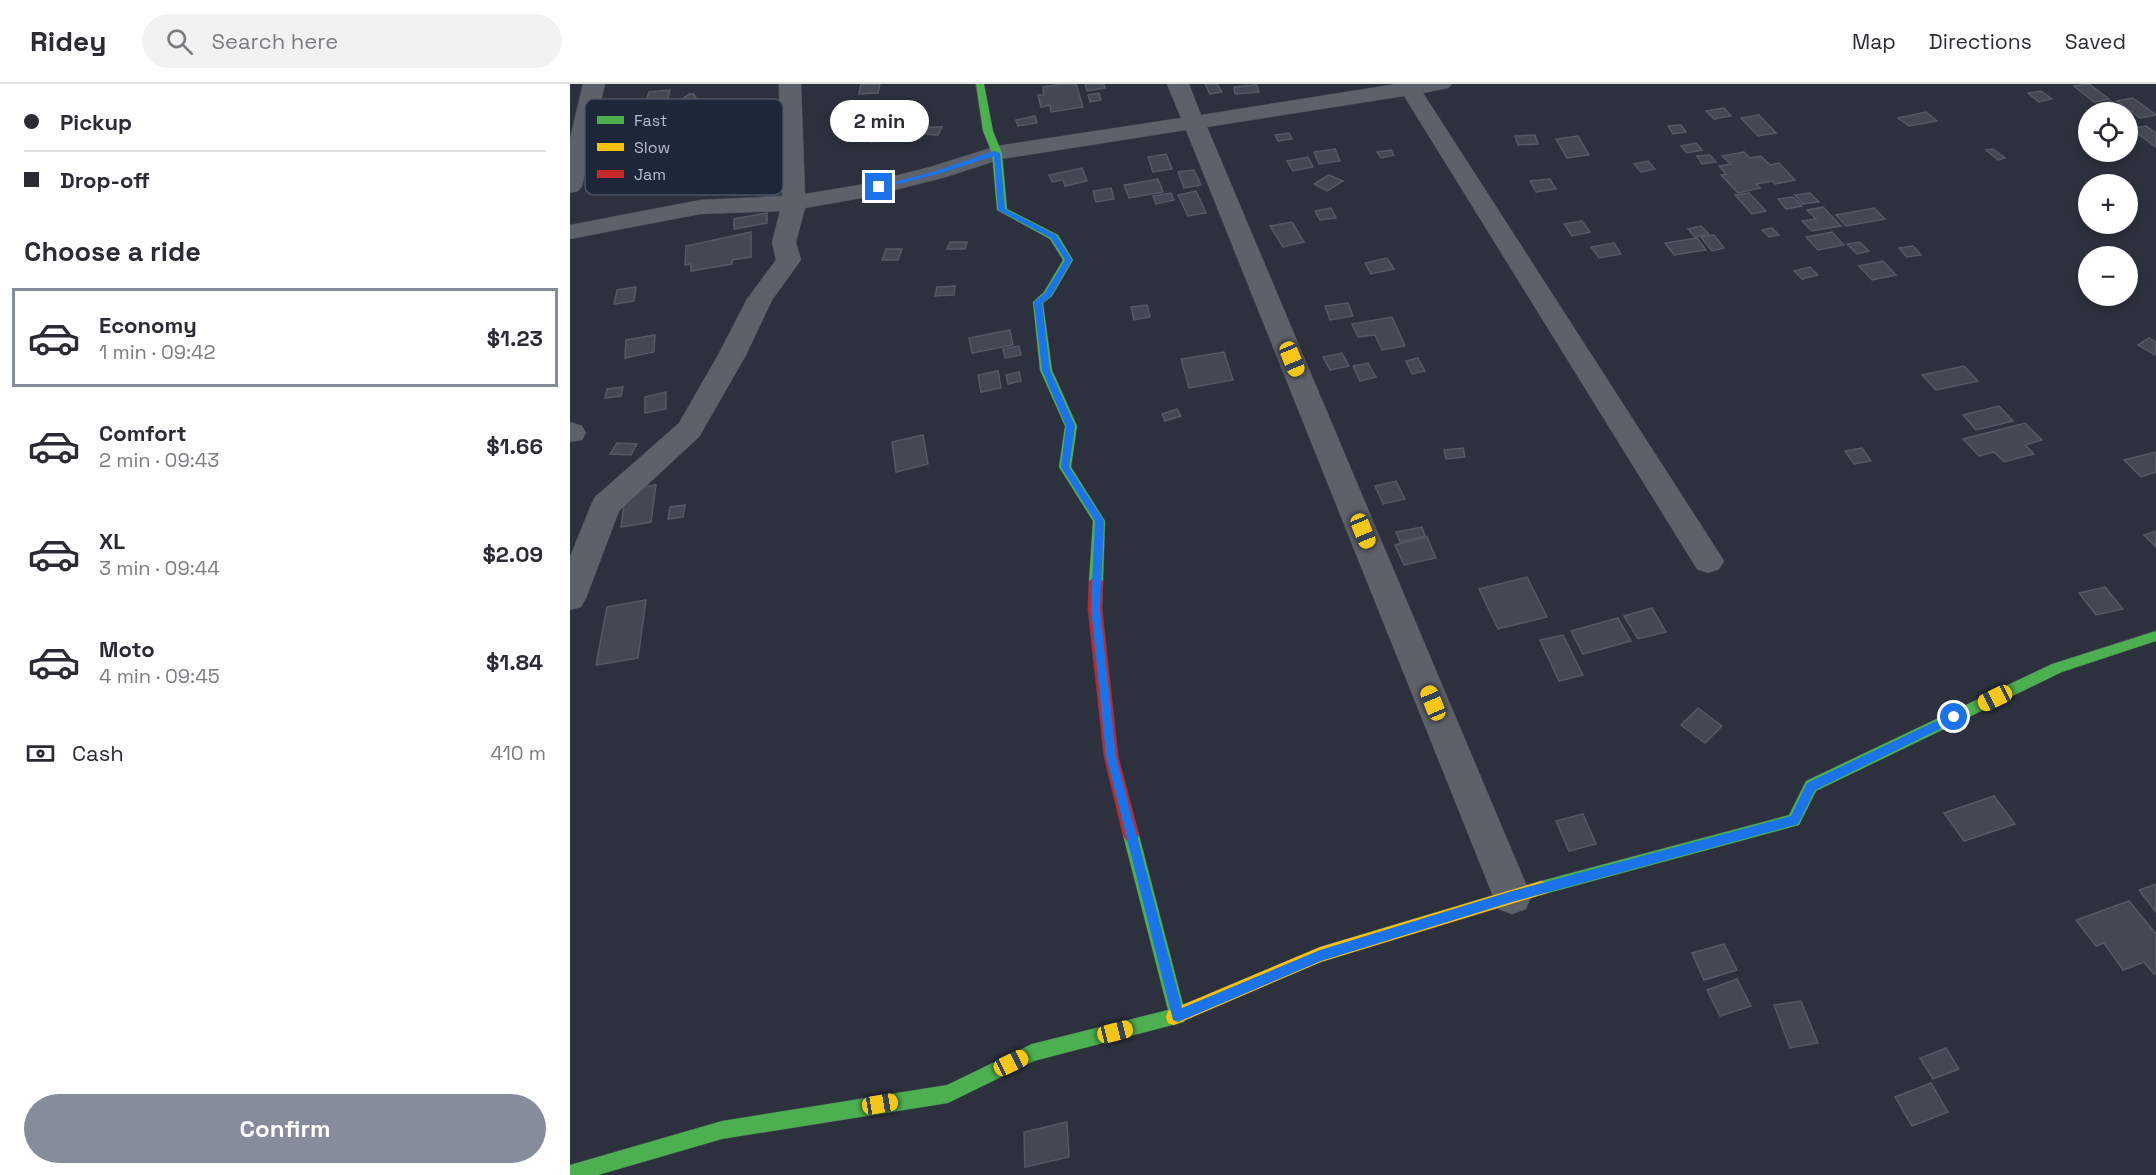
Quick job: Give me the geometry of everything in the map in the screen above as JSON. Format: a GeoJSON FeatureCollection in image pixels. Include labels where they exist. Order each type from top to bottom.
{"type":"FeatureCollection","features":[{"type":"Feature","properties":{"kind":"street"},"geometry":{"type":"LineString","coordinates":[[590,99],[594,84]]}},
{"type":"Feature","properties":{"kind":"street"},"geometry":{"type":"LineString","coordinates":[[570,598],[606,505],[689,430],[760,299],[789,260],[784,242],[794,202],[790,84]]}},
{"type":"Feature","properties":{"kind":"street"},"geometry":{"type":"LineString","coordinates":[[980,84],[988,131],[997,153],[1002,210],[1054,237],[1068,260],[1048,294],[1038,302],[1046,370],[1071,426],[1065,467],[1099,521],[1095,609],[1111,756],[1178,1016]]}},
{"type":"Feature","properties":{"kind":"street"},"geometry":{"type":"LineString","coordinates":[[1178,84],[1512,896]]}},
{"type":"Feature","properties":{"kind":"street"},"geometry":{"type":"LineString","coordinates":[[570,232],[700,207],[794,202],[859,192],[927,175],[997,153],[1408,86],[1441,84]]}},
{"type":"Feature","properties":{"kind":"street"},"geometry":{"type":"LineString","coordinates":[[1408,86],[1708,561]]}},
{"type":"Feature","properties":{"kind":"street"},"geometry":{"type":"LineString","coordinates":[[570,186],[585,122]]}},
{"type":"Feature","properties":{"kind":"street"},"geometry":{"type":"LineString","coordinates":[[570,191],[595,228]]}},
{"type":"Feature","properties":{"kind":"street"},"geometry":{"type":"LineString","coordinates":[[570,1174],[722,1130],[948,1094],[1032,1053],[1178,1016],[1320,955],[1512,896],[1794,820],[1811,786],[2057,668],[2156,636]]}},
{"type":"Feature","properties":{"kind":"building"},"geometry":{"type":"Polygon","coordinates":[[[861,84],[880,84],[878,93],[859,94],[861,84]]]}},
{"type":"Feature","properties":{"kind":"building"},"geometry":{"type":"Polygon","coordinates":[[[1076,84],[1083,107],[1051,112],[1050,105],[1041,107],[1038,95],[1044,95],[1043,87],[1076,84]]]}},
{"type":"Feature","properties":{"kind":"building"},"geometry":{"type":"Polygon","coordinates":[[[1085,84],[1104,84],[1105,88],[1087,91],[1085,84]]]}},
{"type":"Feature","properties":{"kind":"building"},"geometry":{"type":"Polygon","coordinates":[[[1205,84],[1217,84],[1222,92],[1210,94],[1205,84]]]}},
{"type":"Feature","properties":{"kind":"building"},"geometry":{"type":"Polygon","coordinates":[[[2089,84],[2109,99],[2094,102],[2074,86],[2089,84]]]}},
{"type":"Feature","properties":{"kind":"building"},"geometry":{"type":"Polygon","coordinates":[[[1257,85],[1259,92],[1235,94],[1234,87],[1257,85]]]}},
{"type":"Feature","properties":{"kind":"building"},"geometry":{"type":"Polygon","coordinates":[[[670,90],[668,99],[646,99],[649,92],[670,90]]]}},
{"type":"Feature","properties":{"kind":"building"},"geometry":{"type":"Polygon","coordinates":[[[2041,91],[2052,99],[2039,102],[2028,93],[2041,91]]]}},
{"type":"Feature","properties":{"kind":"building"},"geometry":{"type":"Polygon","coordinates":[[[1099,93],[1101,100],[1090,102],[1088,95],[1099,93]]]}},
{"type":"Feature","properties":{"kind":"building"},"geometry":{"type":"Polygon","coordinates":[[[689,94],[694,94],[696,98],[694,99],[682,99],[689,94]]]}},
{"type":"Feature","properties":{"kind":"building"},"geometry":{"type":"Polygon","coordinates":[[[2133,98],[2156,115],[2140,118],[2138,117],[2138,102],[2117,101],[2133,98]]]}},
{"type":"Feature","properties":{"kind":"building"},"geometry":{"type":"Polygon","coordinates":[[[1724,108],[1731,116],[1714,119],[1706,111],[1724,108]]]}},
{"type":"Feature","properties":{"kind":"building"},"geometry":{"type":"Polygon","coordinates":[[[1926,112],[1937,121],[1909,126],[1898,118],[1926,112]]]}},
{"type":"Feature","properties":{"kind":"building"},"geometry":{"type":"Polygon","coordinates":[[[1759,115],[1776,133],[1758,136],[1741,118],[1759,115]]]}},
{"type":"Feature","properties":{"kind":"building"},"geometry":{"type":"Polygon","coordinates":[[[1035,116],[1037,123],[1018,126],[1016,120],[1035,116]]]}},
{"type":"Feature","properties":{"kind":"building"},"geometry":{"type":"Polygon","coordinates":[[[1681,125],[1686,132],[1673,134],[1668,126],[1681,125]]]}},
{"type":"Feature","properties":{"kind":"building"},"geometry":{"type":"Polygon","coordinates":[[[2146,126],[2156,133],[2156,147],[2138,134],[2138,128],[2146,126]]]}},
{"type":"Feature","properties":{"kind":"building"},"geometry":{"type":"Polygon","coordinates":[[[929,127],[942,127],[938,135],[924,134],[929,127]]]}},
{"type":"Feature","properties":{"kind":"building"},"geometry":{"type":"Polygon","coordinates":[[[892,129],[893,139],[871,142],[870,132],[892,129]]]}},
{"type":"Feature","properties":{"kind":"building"},"geometry":{"type":"Polygon","coordinates":[[[1289,133],[1292,139],[1278,141],[1275,135],[1289,133]]]}},
{"type":"Feature","properties":{"kind":"building"},"geometry":{"type":"Polygon","coordinates":[[[1535,135],[1538,144],[1518,145],[1515,136],[1535,135]]]}},
{"type":"Feature","properties":{"kind":"building"},"geometry":{"type":"Polygon","coordinates":[[[1578,136],[1589,155],[1567,158],[1556,139],[1578,136]]]}},
{"type":"Feature","properties":{"kind":"building"},"geometry":{"type":"Polygon","coordinates":[[[1696,143],[1702,150],[1687,153],[1681,146],[1696,143]]]}},
{"type":"Feature","properties":{"kind":"building"},"geometry":{"type":"Polygon","coordinates":[[[1335,149],[1340,161],[1319,164],[1314,152],[1335,149]]]}},
{"type":"Feature","properties":{"kind":"building"},"geometry":{"type":"Polygon","coordinates":[[[1993,149],[2005,158],[1998,160],[1986,150],[1993,149]]]}},
{"type":"Feature","properties":{"kind":"building"},"geometry":{"type":"Polygon","coordinates":[[[1391,150],[1394,155],[1381,158],[1377,152],[1391,150]]]}},
{"type":"Feature","properties":{"kind":"building"},"geometry":{"type":"Polygon","coordinates":[[[1744,152],[1750,158],[1761,156],[1770,165],[1779,163],[1795,180],[1775,184],[1772,181],[1756,184],[1760,188],[1738,193],[1721,175],[1726,174],[1719,166],[1731,164],[1722,156],[1744,152]]]}},
{"type":"Feature","properties":{"kind":"building"},"geometry":{"type":"Polygon","coordinates":[[[1166,154],[1172,169],[1153,172],[1148,157],[1166,154]]]}},
{"type":"Feature","properties":{"kind":"building"},"geometry":{"type":"Polygon","coordinates":[[[1710,155],[1716,162],[1702,164],[1697,156],[1710,155]]]}},
{"type":"Feature","properties":{"kind":"building"},"geometry":{"type":"Polygon","coordinates":[[[1308,157],[1313,167],[1293,171],[1287,161],[1308,157]]]}},
{"type":"Feature","properties":{"kind":"building"},"geometry":{"type":"Polygon","coordinates":[[[1648,161],[1655,169],[1641,172],[1634,164],[1648,161]]]}},
{"type":"Feature","properties":{"kind":"building"},"geometry":{"type":"Polygon","coordinates":[[[1082,168],[1087,181],[1065,186],[1063,180],[1052,182],[1049,175],[1082,168]]]}},
{"type":"Feature","properties":{"kind":"building"},"geometry":{"type":"Polygon","coordinates":[[[1194,170],[1201,185],[1184,188],[1178,172],[1194,170]]]}},
{"type":"Feature","properties":{"kind":"building"},"geometry":{"type":"Polygon","coordinates":[[[1329,175],[1343,181],[1327,191],[1314,184],[1329,175]]]}},
{"type":"Feature","properties":{"kind":"building"},"geometry":{"type":"Polygon","coordinates":[[[1158,179],[1163,192],[1129,198],[1124,185],[1158,179]]]}},
{"type":"Feature","properties":{"kind":"building"},"geometry":{"type":"Polygon","coordinates":[[[1550,179],[1556,189],[1536,192],[1530,181],[1550,179]]]}},
{"type":"Feature","properties":{"kind":"building"},"geometry":{"type":"Polygon","coordinates":[[[1111,188],[1114,199],[1096,202],[1093,191],[1111,188]]]}},
{"type":"Feature","properties":{"kind":"building"},"geometry":{"type":"Polygon","coordinates":[[[1196,191],[1206,213],[1188,216],[1178,195],[1196,191]]]}},
{"type":"Feature","properties":{"kind":"building"},"geometry":{"type":"Polygon","coordinates":[[[1171,193],[1174,200],[1156,204],[1153,196],[1171,193]]]}},
{"type":"Feature","properties":{"kind":"building"},"geometry":{"type":"Polygon","coordinates":[[[1749,193],[1766,211],[1752,214],[1735,195],[1749,193]]]}},
{"type":"Feature","properties":{"kind":"building"},"geometry":{"type":"Polygon","coordinates":[[[1810,193],[1819,202],[1803,204],[1795,195],[1810,193]]]}},
{"type":"Feature","properties":{"kind":"building"},"geometry":{"type":"Polygon","coordinates":[[[1793,197],[1802,206],[1786,209],[1778,199],[1793,197]]]}},
{"type":"Feature","properties":{"kind":"building"},"geometry":{"type":"Polygon","coordinates":[[[1823,207],[1841,226],[1812,231],[1802,221],[1816,219],[1807,210],[1823,207]]]}},
{"type":"Feature","properties":{"kind":"building"},"geometry":{"type":"Polygon","coordinates":[[[1331,208],[1336,218],[1320,220],[1315,211],[1331,208]]]}},
{"type":"Feature","properties":{"kind":"building"},"geometry":{"type":"Polygon","coordinates":[[[1874,208],[1885,219],[1846,226],[1836,215],[1874,208]]]}},
{"type":"Feature","properties":{"kind":"building"},"geometry":{"type":"Polygon","coordinates":[[[767,213],[767,223],[734,229],[734,219],[767,213]]]}},
{"type":"Feature","properties":{"kind":"building"},"geometry":{"type":"Polygon","coordinates":[[[1582,221],[1590,232],[1572,236],[1564,224],[1582,221]]]}},
{"type":"Feature","properties":{"kind":"building"},"geometry":{"type":"Polygon","coordinates":[[[1292,222],[1304,242],[1283,247],[1270,226],[1292,222]]]}},
{"type":"Feature","properties":{"kind":"building"},"geometry":{"type":"Polygon","coordinates":[[[1701,226],[1709,234],[1695,237],[1688,229],[1701,226]]]}},
{"type":"Feature","properties":{"kind":"building"},"geometry":{"type":"Polygon","coordinates":[[[1772,228],[1779,235],[1769,237],[1762,230],[1772,228]]]}},
{"type":"Feature","properties":{"kind":"building"},"geometry":{"type":"Polygon","coordinates":[[[751,232],[751,257],[732,260],[732,264],[691,271],[691,264],[685,265],[686,246],[751,232]]]}},
{"type":"Feature","properties":{"kind":"building"},"geometry":{"type":"Polygon","coordinates":[[[1832,232],[1844,245],[1818,250],[1806,237],[1832,232]]]}},
{"type":"Feature","properties":{"kind":"building"},"geometry":{"type":"Polygon","coordinates":[[[1714,235],[1724,248],[1712,251],[1701,237],[1714,235]]]}},
{"type":"Feature","properties":{"kind":"building"},"geometry":{"type":"Polygon","coordinates":[[[1697,238],[1706,250],[1674,255],[1665,243],[1697,238]]]}},
{"type":"Feature","properties":{"kind":"building"},"geometry":{"type":"Polygon","coordinates":[[[950,242],[967,242],[965,249],[947,249],[950,242]]]}},
{"type":"Feature","properties":{"kind":"building"},"geometry":{"type":"Polygon","coordinates":[[[1860,242],[1869,251],[1857,254],[1847,244],[1860,242]]]}},
{"type":"Feature","properties":{"kind":"building"},"geometry":{"type":"Polygon","coordinates":[[[1614,243],[1621,254],[1599,258],[1591,247],[1614,243]]]}},
{"type":"Feature","properties":{"kind":"building"},"geometry":{"type":"Polygon","coordinates":[[[1913,246],[1921,255],[1907,257],[1899,248],[1913,246]]]}},
{"type":"Feature","properties":{"kind":"building"},"geometry":{"type":"Polygon","coordinates":[[[886,249],[902,249],[898,260],[882,260],[886,249]]]}},
{"type":"Feature","properties":{"kind":"building"},"geometry":{"type":"Polygon","coordinates":[[[1387,258],[1394,269],[1371,274],[1365,263],[1387,258]]]}},
{"type":"Feature","properties":{"kind":"building"},"geometry":{"type":"Polygon","coordinates":[[[1883,261],[1896,275],[1872,280],[1859,266],[1883,261]]]}},
{"type":"Feature","properties":{"kind":"building"},"geometry":{"type":"Polygon","coordinates":[[[1810,267],[1818,275],[1802,279],[1794,271],[1810,267]]]}},
{"type":"Feature","properties":{"kind":"building"},"geometry":{"type":"Polygon","coordinates":[[[955,286],[954,295],[935,296],[937,287],[955,286]]]}},
{"type":"Feature","properties":{"kind":"building"},"geometry":{"type":"Polygon","coordinates":[[[636,287],[634,301],[614,304],[617,290],[636,287]]]}},
{"type":"Feature","properties":{"kind":"building"},"geometry":{"type":"Polygon","coordinates":[[[1348,303],[1353,316],[1330,320],[1325,306],[1348,303]]]}},
{"type":"Feature","properties":{"kind":"building"},"geometry":{"type":"Polygon","coordinates":[[[1147,305],[1150,317],[1134,320],[1131,307],[1147,305]]]}},
{"type":"Feature","properties":{"kind":"building"},"geometry":{"type":"Polygon","coordinates":[[[1392,317],[1405,346],[1382,350],[1375,335],[1358,337],[1352,324],[1392,317]]]}},
{"type":"Feature","properties":{"kind":"building"},"geometry":{"type":"Polygon","coordinates":[[[1010,330],[1013,345],[972,353],[969,338],[1010,330]]]}},
{"type":"Feature","properties":{"kind":"building"},"geometry":{"type":"Polygon","coordinates":[[[655,335],[654,352],[625,358],[626,340],[655,335]]]}},
{"type":"Feature","properties":{"kind":"building"},"geometry":{"type":"Polygon","coordinates":[[[2149,338],[2156,342],[2155,355],[2138,345],[2149,338]]]}},
{"type":"Feature","properties":{"kind":"building"},"geometry":{"type":"Polygon","coordinates":[[[1019,346],[1021,355],[1005,358],[1003,349],[1019,346]]]}},
{"type":"Feature","properties":{"kind":"building"},"geometry":{"type":"Polygon","coordinates":[[[1224,352],[1233,380],[1189,388],[1181,359],[1224,352]]]}},
{"type":"Feature","properties":{"kind":"building"},"geometry":{"type":"Polygon","coordinates":[[[1342,353],[1349,366],[1330,370],[1323,357],[1342,353]]]}},
{"type":"Feature","properties":{"kind":"building"},"geometry":{"type":"Polygon","coordinates":[[[1418,358],[1425,371],[1412,374],[1406,361],[1418,358]]]}},
{"type":"Feature","properties":{"kind":"building"},"geometry":{"type":"Polygon","coordinates":[[[1368,363],[1376,377],[1360,381],[1353,366],[1368,363]]]}},
{"type":"Feature","properties":{"kind":"building"},"geometry":{"type":"Polygon","coordinates":[[[1964,366],[1978,381],[1936,390],[1922,375],[1964,366]]]}},
{"type":"Feature","properties":{"kind":"building"},"geometry":{"type":"Polygon","coordinates":[[[998,371],[1001,388],[981,392],[978,375],[998,371]]]}},
{"type":"Feature","properties":{"kind":"building"},"geometry":{"type":"Polygon","coordinates":[[[1019,372],[1021,381],[1008,384],[1006,375],[1019,372]]]}},
{"type":"Feature","properties":{"kind":"building"},"geometry":{"type":"Polygon","coordinates":[[[623,387],[621,396],[605,398],[607,389],[623,387]]]}},
{"type":"Feature","properties":{"kind":"building"},"geometry":{"type":"Polygon","coordinates":[[[666,392],[666,409],[645,413],[645,397],[666,392]]]}},
{"type":"Feature","properties":{"kind":"building"},"geometry":{"type":"Polygon","coordinates":[[[1999,406],[2013,421],[1976,430],[1963,415],[1999,406]]]}},
{"type":"Feature","properties":{"kind":"building"},"geometry":{"type":"Polygon","coordinates":[[[1177,409],[1181,416],[1165,421],[1162,414],[1177,409]]]}},
{"type":"Feature","properties":{"kind":"building"},"geometry":{"type":"Polygon","coordinates":[[[2025,423],[2042,440],[2025,445],[2034,454],[2004,462],[1994,452],[1979,456],[1963,439],[2025,423]]]}},
{"type":"Feature","properties":{"kind":"building"},"geometry":{"type":"Polygon","coordinates":[[[923,435],[928,464],[896,472],[892,442],[923,435]]]}},
{"type":"Feature","properties":{"kind":"building"},"geometry":{"type":"Polygon","coordinates":[[[617,443],[637,444],[631,455],[610,454],[617,443]]]}},
{"type":"Feature","properties":{"kind":"building"},"geometry":{"type":"Polygon","coordinates":[[[1463,448],[1465,457],[1446,459],[1444,450],[1463,448]]]}},
{"type":"Feature","properties":{"kind":"building"},"geometry":{"type":"Polygon","coordinates":[[[1862,448],[1871,461],[1854,464],[1845,451],[1862,448]]]}},
{"type":"Feature","properties":{"kind":"building"},"geometry":{"type":"Polygon","coordinates":[[[2156,452],[2156,472],[2141,477],[2124,460],[2156,452]]]}},
{"type":"Feature","properties":{"kind":"building"},"geometry":{"type":"Polygon","coordinates":[[[1396,481],[1405,499],[1383,504],[1375,486],[1396,481]]]}},
{"type":"Feature","properties":{"kind":"building"},"geometry":{"type":"Polygon","coordinates":[[[656,485],[651,522],[621,527],[626,490],[656,485]]]}},
{"type":"Feature","properties":{"kind":"building"},"geometry":{"type":"Polygon","coordinates":[[[685,505],[683,517],[668,519],[670,507],[685,505]]]}},
{"type":"Feature","properties":{"kind":"building"},"geometry":{"type":"Polygon","coordinates":[[[1422,527],[1425,536],[1400,542],[1396,532],[1422,527]]]}},
{"type":"Feature","properties":{"kind":"building"},"geometry":{"type":"Polygon","coordinates":[[[2156,531],[2156,547],[2144,535],[2156,531]]]}},
{"type":"Feature","properties":{"kind":"building"},"geometry":{"type":"Polygon","coordinates":[[[1427,537],[1436,558],[1404,565],[1395,545],[1427,537]]]}},
{"type":"Feature","properties":{"kind":"building"},"geometry":{"type":"Polygon","coordinates":[[[1527,577],[1547,617],[1498,629],[1479,589],[1527,577]]]}},
{"type":"Feature","properties":{"kind":"building"},"geometry":{"type":"Polygon","coordinates":[[[2105,587],[2123,609],[2096,615],[2079,593],[2105,587]]]}},
{"type":"Feature","properties":{"kind":"building"},"geometry":{"type":"Polygon","coordinates":[[[646,600],[638,658],[596,665],[607,607],[646,600]]]}},
{"type":"Feature","properties":{"kind":"building"},"geometry":{"type":"Polygon","coordinates":[[[1652,608],[1666,632],[1638,639],[1624,616],[1652,608]]]}},
{"type":"Feature","properties":{"kind":"building"},"geometry":{"type":"Polygon","coordinates":[[[1618,618],[1631,641],[1583,654],[1571,631],[1618,618]]]}},
{"type":"Feature","properties":{"kind":"building"},"geometry":{"type":"Polygon","coordinates":[[[1563,635],[1583,675],[1559,681],[1540,640],[1563,635]]]}},
{"type":"Feature","properties":{"kind":"building"},"geometry":{"type":"Polygon","coordinates":[[[1698,708],[1722,726],[1705,743],[1681,725],[1698,708]]]}},
{"type":"Feature","properties":{"kind":"building"},"geometry":{"type":"Polygon","coordinates":[[[1994,796],[2015,824],[1964,841],[1944,813],[1994,796]]]}},
{"type":"Feature","properties":{"kind":"building"},"geometry":{"type":"Polygon","coordinates":[[[1583,814],[1596,844],[1569,851],[1556,821],[1583,814]]]}},
{"type":"Feature","properties":{"kind":"building"},"geometry":{"type":"Polygon","coordinates":[[[2156,884],[2156,912],[2139,890],[2156,884]]]}},
{"type":"Feature","properties":{"kind":"building"},"geometry":{"type":"Polygon","coordinates":[[[2129,901],[2156,934],[2156,973],[2154,974],[2144,962],[2123,970],[2104,943],[2096,946],[2076,920],[2129,901]]]}},
{"type":"Feature","properties":{"kind":"building"},"geometry":{"type":"Polygon","coordinates":[[[1724,944],[1737,970],[1704,980],[1692,953],[1724,944]]]}},
{"type":"Feature","properties":{"kind":"building"},"geometry":{"type":"Polygon","coordinates":[[[1737,979],[1751,1006],[1720,1016],[1707,990],[1737,979]]]}},
{"type":"Feature","properties":{"kind":"building"},"geometry":{"type":"Polygon","coordinates":[[[1801,1001],[1818,1043],[1790,1048],[1774,1005],[1801,1001]]]}},
{"type":"Feature","properties":{"kind":"building"},"geometry":{"type":"Polygon","coordinates":[[[1946,1048],[1959,1069],[1933,1079],[1920,1058],[1946,1048]]]}},
{"type":"Feature","properties":{"kind":"building"},"geometry":{"type":"Polygon","coordinates":[[[1931,1083],[1948,1112],[1912,1126],[1895,1097],[1931,1083]]]}},
{"type":"Feature","properties":{"kind":"building"},"geometry":{"type":"Polygon","coordinates":[[[1067,1122],[1069,1157],[1025,1167],[1024,1132],[1067,1122]]]}},
{"type":"Feature","properties":{"kind":"traffic: fast"},"geometry":{"type":"LineString","coordinates":[[980,84],[988,131],[997,153],[1002,210],[1054,237],[1068,260],[1048,294],[1038,302],[1046,370],[1071,426],[1065,467],[1099,521],[1096,581]]}},
{"type":"Feature","properties":{"kind":"traffic: fast"},"geometry":{"type":"LineString","coordinates":[[1541,888],[1794,820],[1811,786],[2057,668],[2156,636]]}},
{"type":"Feature","properties":{"kind":"traffic: fast"},"geometry":{"type":"LineString","coordinates":[[1131,835],[1178,1016]]}},
{"type":"Feature","properties":{"kind":"traffic: fast"},"geometry":{"type":"LineString","coordinates":[[570,1174],[722,1130],[948,1094],[1032,1053],[1174,1017]]}},
{"type":"Feature","properties":{"kind":"traffic: slow"},"geometry":{"type":"LineString","coordinates":[[1174,1017],[1320,955],[1541,888]]}},
{"type":"Feature","properties":{"kind":"traffic: jam"},"geometry":{"type":"LineString","coordinates":[[1096,581],[1095,609],[1111,756],[1131,835]]}},
{"type":"Feature","properties":{"kind":"route"},"geometry":{"type":"LineString","coordinates":[[879,187],[938,172],[997,153],[1002,210],[1054,237],[1068,260],[1048,294],[1038,302],[1046,370],[1071,426],[1065,467],[1099,521],[1095,609],[1111,756],[1178,1016],[1320,955],[1512,896],[1794,820],[1811,786],[1954,717]]}}]}
